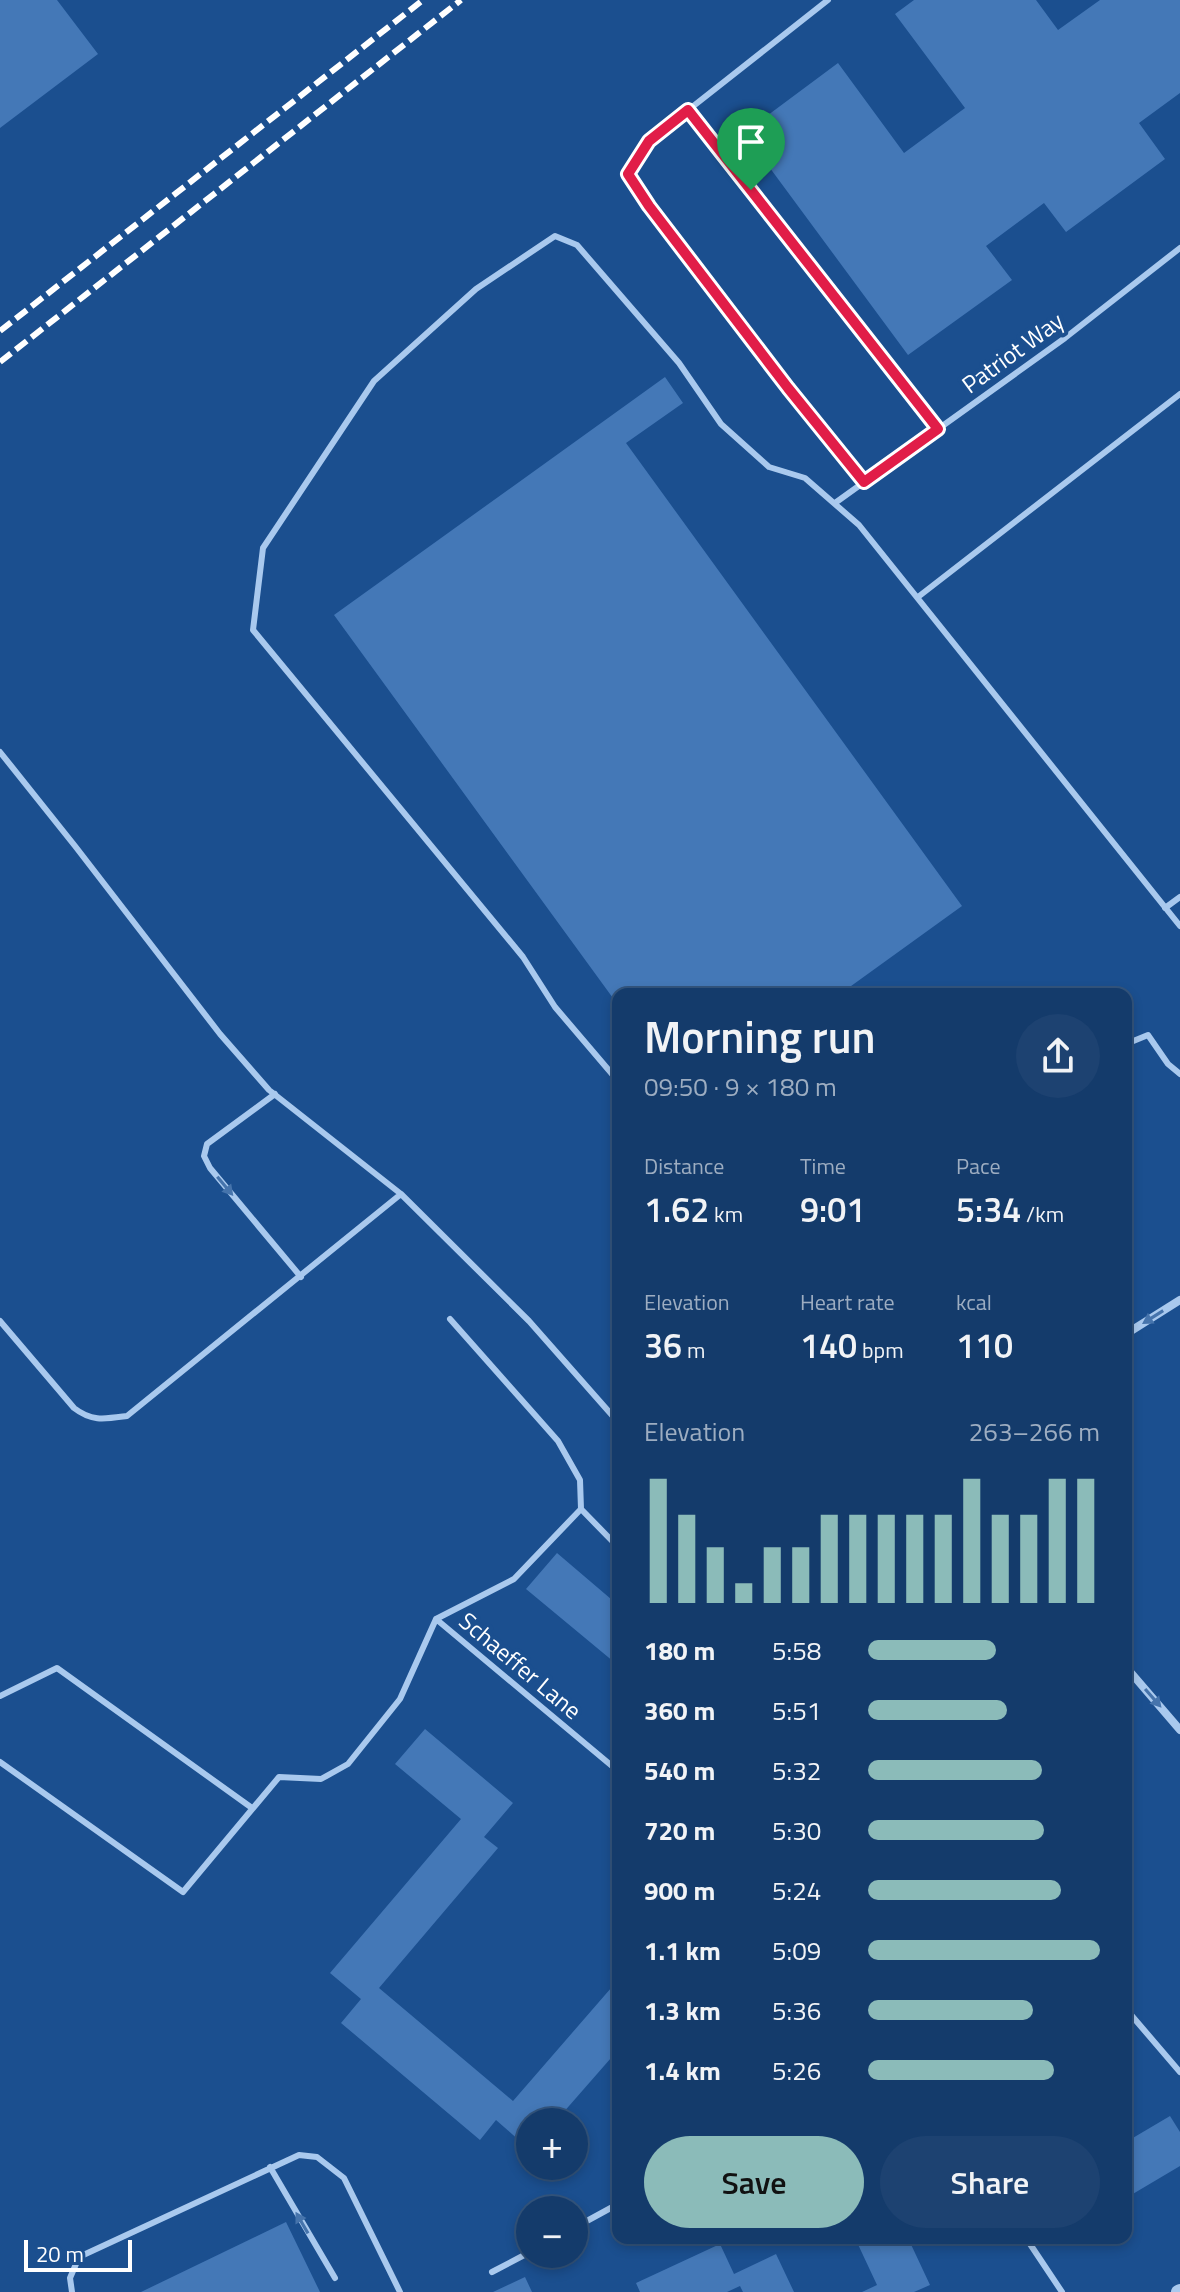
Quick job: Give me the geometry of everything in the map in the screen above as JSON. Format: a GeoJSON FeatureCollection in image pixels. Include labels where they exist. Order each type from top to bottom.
{"type":"FeatureCollection","features":[{"type":"Feature","properties":{"kind":"street"},"geometry":{"type":"LineString","coordinates":[[1132,1330],[1180,1300]]}},
{"type":"Feature","properties":{"kind":"street"},"geometry":{"type":"LineString","coordinates":[[1132,1674],[1180,1730]]}},
{"type":"Feature","properties":{"kind":"lane"},"geometry":{"type":"LineString","coordinates":[[828,0],[649,141],[628,174],[686,255],[864,482]]}},
{"type":"Feature","properties":{"kind":"lane"},"geometry":{"type":"LineString","coordinates":[[688,110],[938,429]]}},
{"type":"Feature","properties":{"kind":"lane"},"geometry":{"type":"LineString","coordinates":[[612,1074],[555,1007],[523,957],[253,630],[263,548],[374,381],[476,289],[555,236],[577,245],[679,363],[721,424],[769,467],[805,478],[859,525],[1180,926]]}},
{"type":"Feature","properties":{"kind":"lane","name":"Patriot Way"},"geometry":{"type":"LineString","coordinates":[[835,503],[1065,338],[1180,248]]}},
{"type":"Feature","properties":{"kind":"lane"},"geometry":{"type":"LineString","coordinates":[[918,597],[1180,394]]}},
{"type":"Feature","properties":{"kind":"lane"},"geometry":{"type":"LineString","coordinates":[[0,752],[220,1034],[269,1090],[401,1194],[529,1321],[612,1415]]}},
{"type":"Feature","properties":{"kind":"lane"},"geometry":{"type":"LineString","coordinates":[[1165,908],[1180,897]]}},
{"type":"Feature","properties":{"kind":"lane"},"geometry":{"type":"LineString","coordinates":[[1132,1042],[1148,1035],[1168,1064],[1180,1074]]}},
{"type":"Feature","properties":{"kind":"lane"},"geometry":{"type":"LineString","coordinates":[[275,1094],[207,1144],[204,1156],[210,1168],[301,1277]]}},
{"type":"Feature","properties":{"kind":"lane"},"geometry":{"type":"LineString","coordinates":[[0,1321],[84,1416],[102,1419],[127,1416],[401,1194]]}},
{"type":"Feature","properties":{"kind":"lane"},"geometry":{"type":"LineString","coordinates":[[450,1319],[558,1441],[580,1480],[581,1509],[612,1541]]}},
{"type":"Feature","properties":{"kind":"lane"},"geometry":{"type":"LineString","coordinates":[[0,1762],[183,1892],[279,1777],[321,1779],[348,1764],[400,1699],[436,1619],[514,1579],[581,1509]]}},
{"type":"Feature","properties":{"kind":"lane","name":"Schaeffer Lane"},"geometry":{"type":"LineString","coordinates":[[436,1619],[612,1766]]}},
{"type":"Feature","properties":{"kind":"lane"},"geometry":{"type":"LineString","coordinates":[[0,1696],[57,1668],[252,1808]]}},
{"type":"Feature","properties":{"kind":"lane"},"geometry":{"type":"LineString","coordinates":[[1132,2016],[1180,2072]]}},
{"type":"Feature","properties":{"kind":"lane"},"geometry":{"type":"LineString","coordinates":[[72,2292],[70,2278],[79,2257],[299,2155],[317,2157],[344,2178],[400,2292]]}},
{"type":"Feature","properties":{"kind":"lane"},"geometry":{"type":"LineString","coordinates":[[270,2167],[335,2278]]}},
{"type":"Feature","properties":{"kind":"lane"},"geometry":{"type":"LineString","coordinates":[[588,2220],[612,2207]]}},
{"type":"Feature","properties":{"kind":"lane"},"geometry":{"type":"LineString","coordinates":[[1030,2244],[1062,2292]]}},
{"type":"Feature","properties":{"kind":"lane"},"geometry":{"type":"LineString","coordinates":[[492,2272],[516,2259]]}},
{"type":"Feature","properties":{"kind":"building"},"geometry":{"type":"Polygon","coordinates":[[[0,0],[57,0],[98,54],[0,128],[0,0]]]}},
{"type":"Feature","properties":{"kind":"building"},"geometry":{"type":"Polygon","coordinates":[[[914,0],[1036,0],[1058,30],[1100,0],[1180,0],[1180,93],[1139,123],[1165,159],[1066,232],[1044,203],[986,246],[1012,280],[908,355],[744,133],[838,63],[904,153],[965,108],[895,14],[914,0]]]}},
{"type":"Feature","properties":{"kind":"building"},"geometry":{"type":"Polygon","coordinates":[[[665,377],[683,403],[626,443],[962,906],[848,988],[612,988],[612,997],[334,615],[665,377]]]}},
{"type":"Feature","properties":{"kind":"building"},"geometry":{"type":"Polygon","coordinates":[[[557,1553],[612,1600],[612,1660],[526,1589],[557,1553]]]}},
{"type":"Feature","properties":{"kind":"building"},"geometry":{"type":"Polygon","coordinates":[[[425,1729],[513,1803],[484,1837],[498,1848],[379,1988],[513,2101],[612,1987],[612,2057],[567,2108],[516,2108],[516,2138],[496,2120],[480,2140],[341,2023],[361,1999],[330,1973],[461,1819],[395,1764],[425,1729]]]}},
{"type":"Feature","properties":{"kind":"building"},"geometry":{"type":"Polygon","coordinates":[[[1170,2116],[1180,2132],[1180,2166],[1132,2194],[1132,2138],[1170,2116]]]}},
{"type":"Feature","properties":{"kind":"building"},"geometry":{"type":"Polygon","coordinates":[[[286,2222],[320,2292],[141,2292],[286,2222]]]}},
{"type":"Feature","properties":{"kind":"building"},"geometry":{"type":"Polygon","coordinates":[[[720,2244],[734,2274],[776,2254],[794,2292],[743,2292],[740,2286],[727,2292],[640,2292],[636,2283],[720,2244]]]}},
{"type":"Feature","properties":{"kind":"building"},"geometry":{"type":"Polygon","coordinates":[[[858,2244],[911,2244],[930,2285],[914,2292],[862,2292],[877,2285],[858,2244]]]}},
{"type":"Feature","properties":{"kind":"building"},"geometry":{"type":"Polygon","coordinates":[[[525,2277],[532,2292],[493,2292],[525,2277]]]}},
{"type":"Feature","properties":{"kind":"railway"},"geometry":{"type":"LineString","coordinates":[[0,331],[423,0]]}},
{"type":"Feature","properties":{"kind":"railway"},"geometry":{"type":"LineString","coordinates":[[0,362],[461,0]]}},
{"type":"Feature","properties":{"kind":"route"},"geometry":{"type":"LineString","coordinates":[[688,110],[751,190],[938,429],[864,482],[788,388],[628,174],[649,141],[688,110]]}}]}
